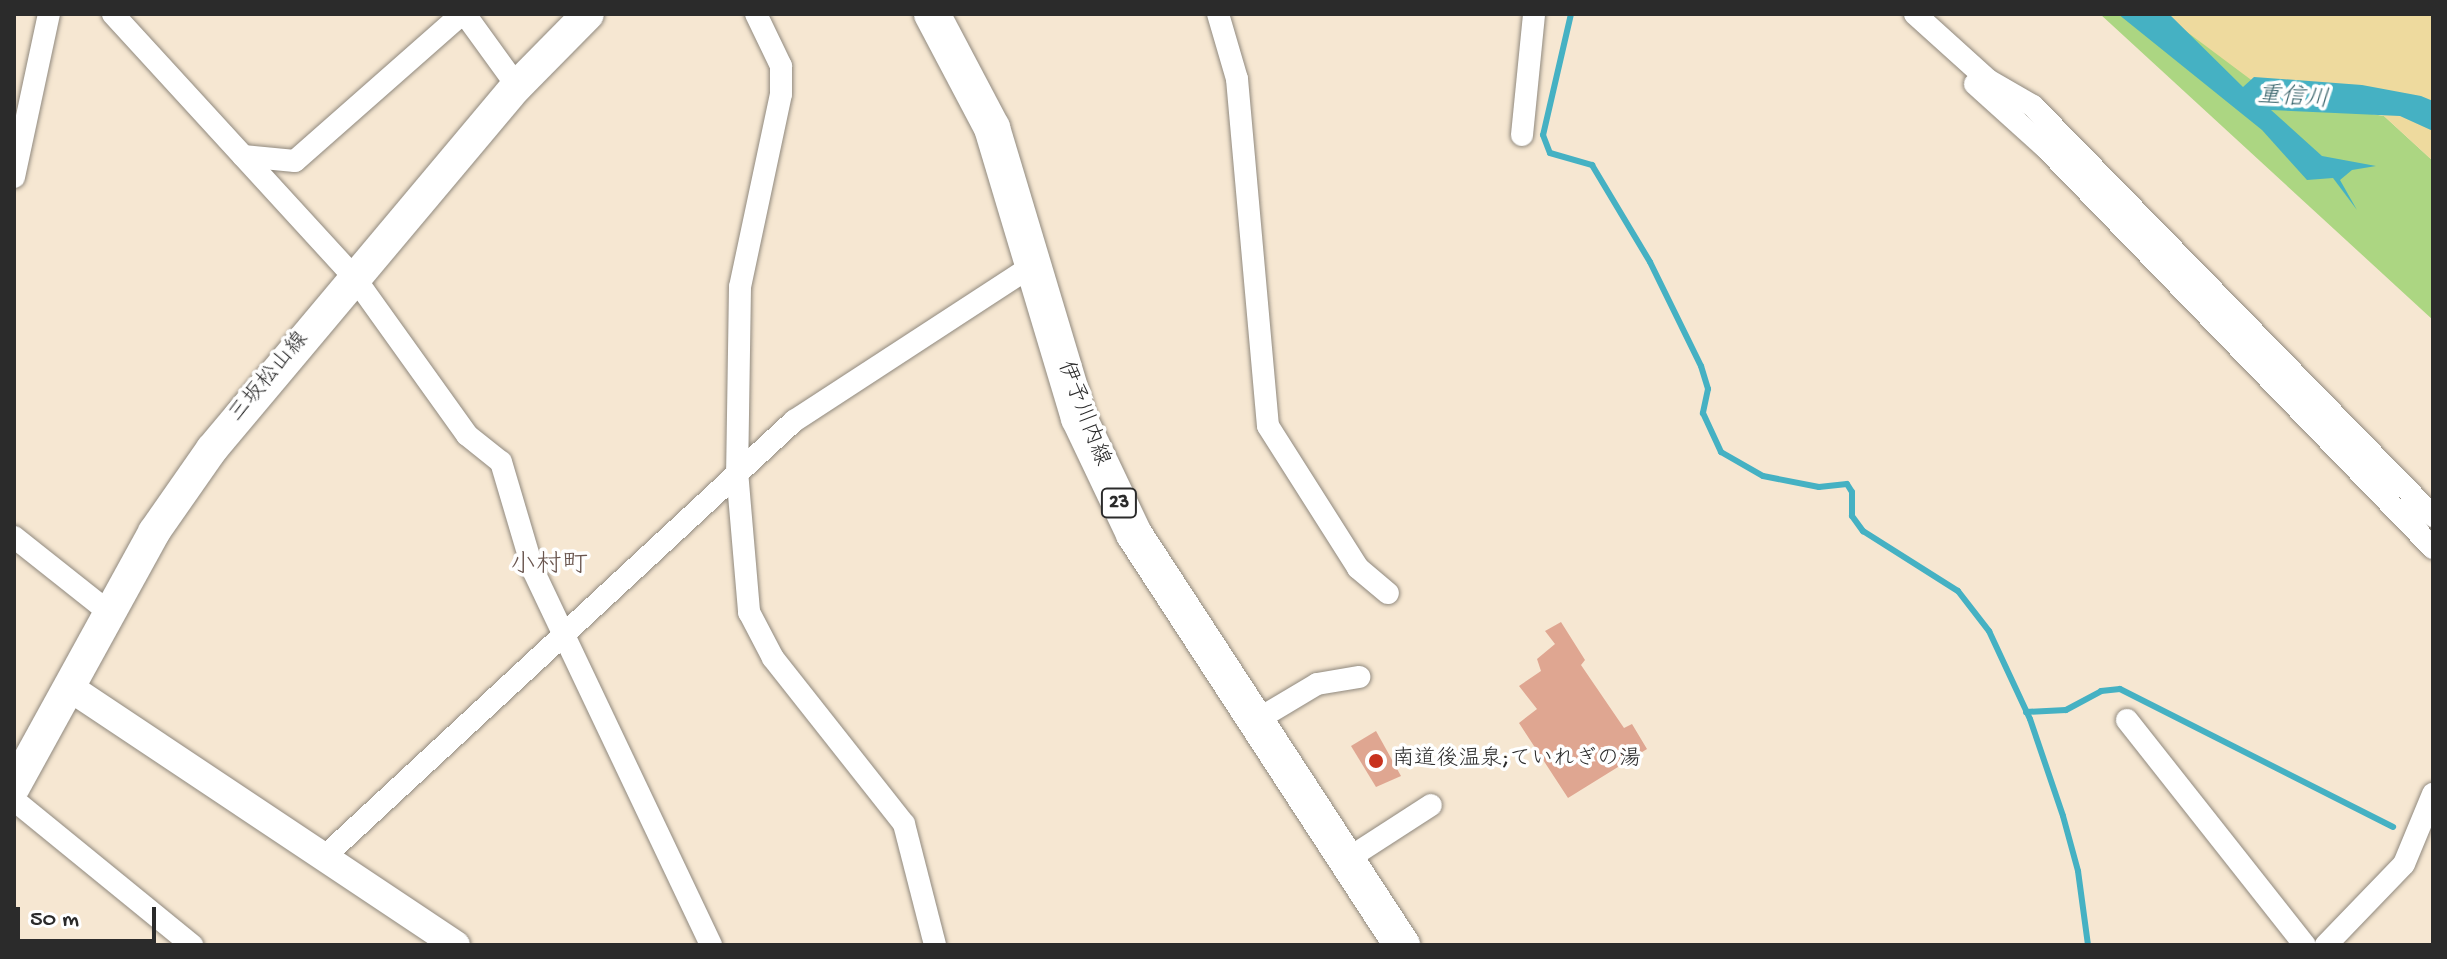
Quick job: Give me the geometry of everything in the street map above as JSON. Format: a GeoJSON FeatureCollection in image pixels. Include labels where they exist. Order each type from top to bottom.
{"type":"FeatureCollection","features":[{"type":"Feature","properties":{"kind":"main road","name":"三坂松山線"},"geometry":{"type":"LineString","coordinates":[[14,787],[110,613],[186,484],[354,277],[517,86],[588,14]]}},
{"type":"Feature","properties":{"kind":"main road","name":"伊予川内線"},"geometry":{"type":"LineString","coordinates":[[932,14],[992,128],[1079,418],[1134,534],[1402,945]]}},
{"type":"Feature","properties":{"kind":"street"},"geometry":{"type":"LineString","coordinates":[[14,177],[49,14]]}},
{"type":"Feature","properties":{"kind":"street"},"geometry":{"type":"LineString","coordinates":[[113,14],[354,277],[467,435],[501,462],[533,570],[711,945]]}},
{"type":"Feature","properties":{"kind":"street"},"geometry":{"type":"LineString","coordinates":[[756,14],[781,66],[781,94],[740,287],[737,471],[749,612],[773,658],[904,824],[935,945]]}},
{"type":"Feature","properties":{"kind":"street"},"geometry":{"type":"LineString","coordinates":[[1218,14],[1237,79],[1268,426],[1358,568],[1388,593]]}},
{"type":"Feature","properties":{"kind":"street"},"geometry":{"type":"LineString","coordinates":[[1522,135],[1534,14]]}},
{"type":"Feature","properties":{"kind":"street"},"geometry":{"type":"LineString","coordinates":[[1915,14],[1951,51],[1969,78],[2045,147],[2433,548]]}},
{"type":"Feature","properties":{"kind":"street"},"geometry":{"type":"LineString","coordinates":[[243,156],[295,161],[457,18],[467,17],[517,86]]}},
{"type":"Feature","properties":{"kind":"street"},"geometry":{"type":"LineString","coordinates":[[1951,51],[2033,106],[2433,516]]}},
{"type":"Feature","properties":{"kind":"street"},"geometry":{"type":"LineString","coordinates":[[323,858],[794,421],[1032,266]]}},
{"type":"Feature","properties":{"kind":"street"},"geometry":{"type":"LineString","coordinates":[[14,537],[110,613]]}},
{"type":"Feature","properties":{"kind":"street"},"geometry":{"type":"LineString","coordinates":[[1255,721],[1317,684],[1359,677]]}},
{"type":"Feature","properties":{"kind":"street"},"geometry":{"type":"LineString","coordinates":[[69,687],[456,945]]}},
{"type":"Feature","properties":{"kind":"street"},"geometry":{"type":"LineString","coordinates":[[2127,720],[2305,945]]}},
{"type":"Feature","properties":{"kind":"street"},"geometry":{"type":"LineString","coordinates":[[2326,945],[2404,864],[2433,794]]}},
{"type":"Feature","properties":{"kind":"street"},"geometry":{"type":"LineString","coordinates":[[14,800],[192,945]]}},
{"type":"Feature","properties":{"kind":"street"},"geometry":{"type":"LineString","coordinates":[[1346,860],[1431,805]]}},
{"type":"Feature","properties":{"kind":"green space"},"geometry":{"type":"Polygon","coordinates":[[[2100,14],[2163,14],[2325,106],[2384,116],[2433,161],[2433,320],[2100,14]]]}},
{"type":"Feature","properties":{"kind":"sand"},"geometry":{"type":"Polygon","coordinates":[[[2163,14],[2433,14],[2433,161],[2384,116],[2325,106],[2258,85],[2163,14]]]}},
{"type":"Feature","properties":{"kind":"water","name":"重信川"},"geometry":{"type":"Polygon","coordinates":[[[2118,14],[2169,14],[2243,87],[2254,77],[2362,85],[2421,96],[2433,101],[2433,131],[2400,116],[2271,110],[2322,156],[2376,166],[2352,170],[2340,180],[2357,210],[2333,178],[2307,180],[2262,130],[2118,14]]]}},
{"type":"Feature","properties":{"kind":"building"},"geometry":{"type":"Polygon","coordinates":[[[1561,622],[1585,660],[1581,665],[1624,728],[1632,724],[1647,749],[1568,798],[1519,723],[1537,709],[1519,686],[1541,671],[1537,659],[1555,644],[1545,631],[1561,622]]]}},
{"type":"Feature","properties":{"kind":"building","name":"南道後温泉;ていれぎの湯"},"geometry":{"type":"Polygon","coordinates":[[[1376,731],[1401,776],[1376,787],[1351,746],[1376,731]]]}},
{"type":"Feature","properties":{"kind":"waterway"},"geometry":{"type":"LineString","coordinates":[[1571,14],[1543,135],[1550,153],[1592,165],[1650,262],[1701,366],[1708,389],[1703,413],[1721,452],[1763,476],[1819,487],[1847,484],[1852,492],[1852,516],[1863,531],[1958,591],[1989,631],[2030,719],[2063,816],[2078,871],[2088,945]]}},
{"type":"Feature","properties":{"kind":"waterway"},"geometry":{"type":"LineString","coordinates":[[2026,712],[2066,710],[2101,691],[2120,689],[2393,827]]}},
{"type":"Feature","properties":{"kind":"place","name":"南道後温泉;ていれぎの湯"},"geometry":{"type":"Point","coordinates":[1376,761]}},
{"type":"Feature","properties":{"kind":"district","name":"小村町"},"geometry":{"type":"Point","coordinates":[549,567]}}]}
